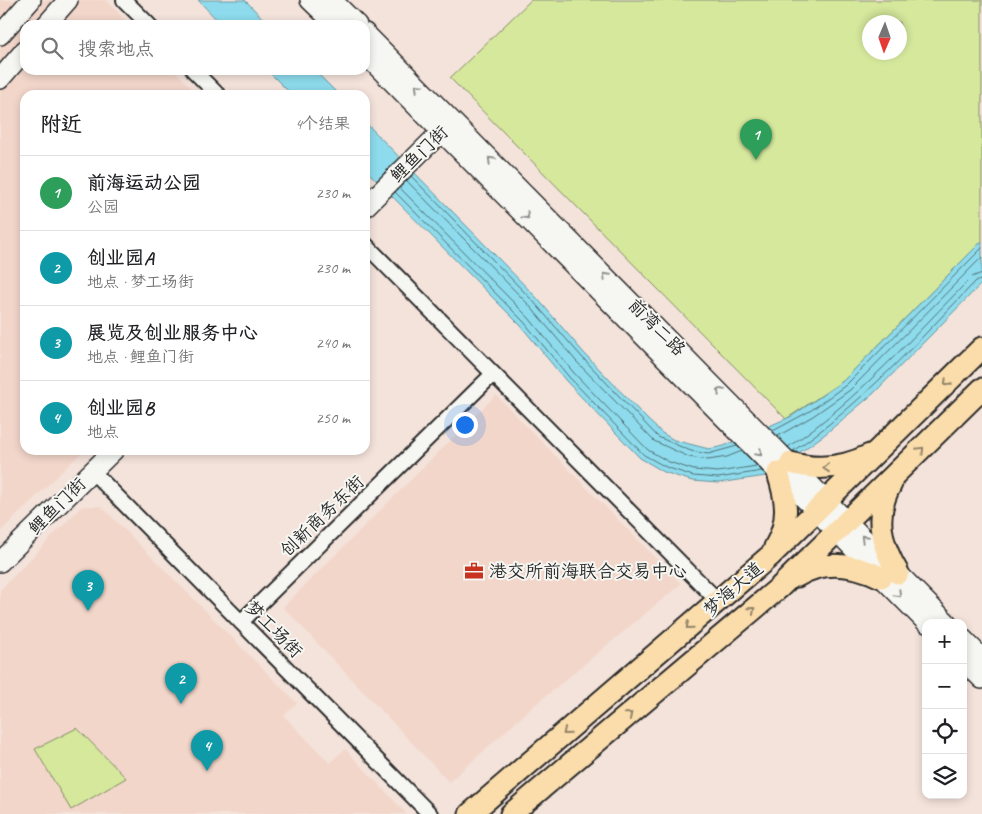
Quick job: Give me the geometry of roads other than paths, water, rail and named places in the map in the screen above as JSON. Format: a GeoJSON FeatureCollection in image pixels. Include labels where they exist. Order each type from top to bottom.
{"type":"FeatureCollection","features":[{"type":"Feature","properties":{"kind":"main road","name":"梦海大道"},"geometry":{"type":"LineString","coordinates":[[470,814],[770,556],[982,348]]}},
{"type":"Feature","properties":{"kind":"main road","name":"梦海大道"},"geometry":{"type":"LineString","coordinates":[[511,814],[780,587],[896,476],[982,390]]}},
{"type":"Feature","properties":{"kind":"main road"},"geometry":{"type":"LineString","coordinates":[[770,556],[783,532],[787,511],[784,468],[835,467],[858,461],[886,443]]}},
{"type":"Feature","properties":{"kind":"main road"},"geometry":{"type":"LineString","coordinates":[[780,587],[805,572],[834,565],[863,568],[890,575],[880,526],[887,491],[896,476]]}},
{"type":"Feature","properties":{"kind":"street"},"geometry":{"type":"LineString","coordinates":[[0,36],[30,0]]}},
{"type":"Feature","properties":{"kind":"street"},"geometry":{"type":"LineString","coordinates":[[50,20],[68,0]]}},
{"type":"Feature","properties":{"kind":"street"},"geometry":{"type":"LineString","coordinates":[[124,0],[144,20]]}},
{"type":"Feature","properties":{"kind":"street"},"geometry":{"type":"LineString","coordinates":[[310,0],[331,20]]}},
{"type":"Feature","properties":{"kind":"street"},"geometry":{"type":"LineString","coordinates":[[332,0],[352,20]]}},
{"type":"Feature","properties":{"kind":"street","name":"前湾二路"},"geometry":{"type":"LineString","coordinates":[[370,39],[447,126],[821,507],[890,575],[942,619]]}},
{"type":"Feature","properties":{"kind":"street"},"geometry":{"type":"LineString","coordinates":[[0,79],[20,56]]}},
{"type":"Feature","properties":{"kind":"street","name":"前湾二路"},"geometry":{"type":"LineString","coordinates":[[370,58],[447,126]]}},
{"type":"Feature","properties":{"kind":"street"},"geometry":{"type":"LineString","coordinates":[[198,75],[213,90]]}},
{"type":"Feature","properties":{"kind":"street","name":"鲤鱼门街"},"geometry":{"type":"LineString","coordinates":[[370,202],[447,126]]}},
{"type":"Feature","properties":{"kind":"street"},"geometry":{"type":"LineString","coordinates":[[370,249],[718,601]]}},
{"type":"Feature","properties":{"kind":"street","name":"创新商务东街"},"geometry":{"type":"LineString","coordinates":[[241,622],[493,374]]}},
{"type":"Feature","properties":{"kind":"street","name":"鲤鱼门街"},"geometry":{"type":"LineString","coordinates":[[0,562],[109,455]]}},
{"type":"Feature","properties":{"kind":"street","name":"梦工场街"},"geometry":{"type":"LineString","coordinates":[[92,471],[430,814]]}},
{"type":"Feature","properties":{"kind":"street","name":"前湾二路"},"geometry":{"type":"LineString","coordinates":[[890,575],[923,619]]}},
{"type":"Feature","properties":{"kind":"street"},"geometry":{"type":"LineString","coordinates":[[967,643],[982,658]]}},
{"type":"Feature","properties":{"kind":"street"},"geometry":{"type":"LineString","coordinates":[[967,664],[982,679]]}},
{"type":"Feature","properties":{"kind":"water"},"geometry":{"type":"Polygon","coordinates":[[[198,0],[245,0],[264,20],[217,20],[198,0]]]}},
{"type":"Feature","properties":{"kind":"water"},"geometry":{"type":"Polygon","coordinates":[[[272,75],[319,75],[334,90],[287,90],[272,75]]]}},
{"type":"Feature","properties":{"kind":"water"},"geometry":{"type":"Polygon","coordinates":[[[370,127],[537,298],[584,353],[647,419],[662,433],[674,440],[709,449],[724,446],[792,416],[843,381],[982,241],[982,283],[873,394],[824,435],[766,476],[718,483],[692,481],[664,472],[640,458],[566,381],[521,326],[370,174],[370,127]]]}},
{"type":"Feature","properties":{"kind":"place","name":"前海运动公园"},"geometry":{"type":"Point","coordinates":[756,160]}},
{"type":"Feature","properties":{"kind":"place","name":"港交所前海联合交易中心"},"geometry":{"type":"Point","coordinates":[474,571]}},
{"type":"Feature","properties":{"kind":"place","name":"展览及创业服务中心"},"geometry":{"type":"Point","coordinates":[88,611]}},
{"type":"Feature","properties":{"kind":"place","name":"创业园A"},"geometry":{"type":"Point","coordinates":[181,704]}},
{"type":"Feature","properties":{"kind":"place","name":"创业园B"},"geometry":{"type":"Point","coordinates":[207,771]}}]}
